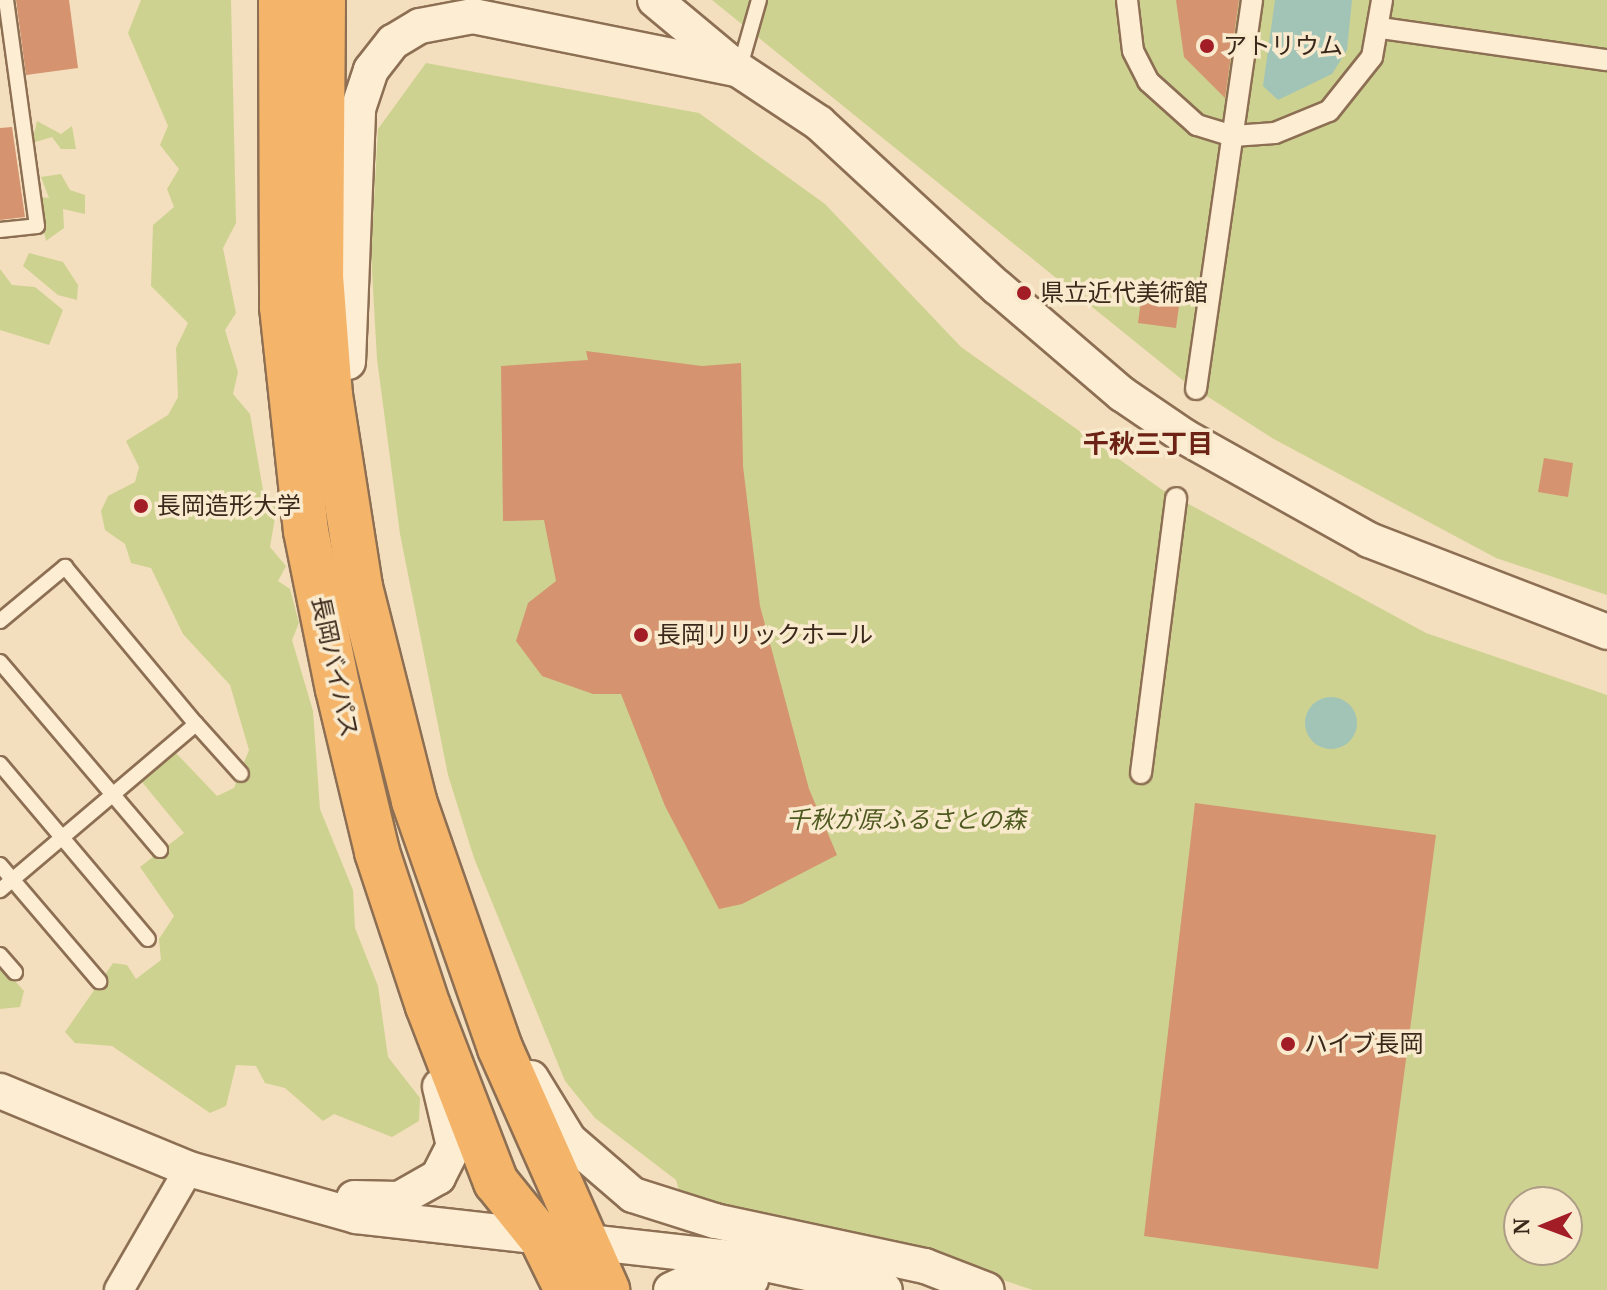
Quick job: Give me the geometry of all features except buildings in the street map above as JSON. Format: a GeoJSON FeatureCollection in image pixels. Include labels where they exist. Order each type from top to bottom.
{"type":"FeatureCollection","features":[{"type":"Feature","properties":{"kind":"highway","name":"長岡バイパス"},"geometry":{"type":"LineString","coordinates":[[281,0],[276,193],[292,426],[332,660],[377,852],[496,1182],[563,1240],[607,1290]]}},
{"type":"Feature","properties":{"kind":"highway","name":"長岡バイパス"},"geometry":{"type":"LineString","coordinates":[[323,0],[321,276],[330,395],[360,587],[414,801],[563,1240],[567,1290]]}},
{"type":"Feature","properties":{"kind":"street"},"geometry":{"type":"LineString","coordinates":[[655,0],[739,70],[819,123],[997,287],[1122,394],[1185,437],[1369,540],[1607,632]]}},
{"type":"Feature","properties":{"kind":"street"},"geometry":{"type":"LineString","coordinates":[[1127,0],[1133,51],[1148,81],[1197,125],[1233,136],[1275,133],[1329,111],[1372,57],[1381,28],[1382,0]]}},
{"type":"Feature","properties":{"kind":"street"},"geometry":{"type":"LineString","coordinates":[[1196,389],[1252,0]]}},
{"type":"Feature","properties":{"kind":"street"},"geometry":{"type":"LineString","coordinates":[[360,587],[363,518],[346,330],[358,109],[371,70],[393,42],[420,26],[473,16],[739,70]]}},
{"type":"Feature","properties":{"kind":"street"},"geometry":{"type":"LineString","coordinates":[[1381,28],[1607,60]]}},
{"type":"Feature","properties":{"kind":"street"},"geometry":{"type":"LineString","coordinates":[[1141,773],[1176,498]]}},
{"type":"Feature","properties":{"kind":"street"},"geometry":{"type":"LineString","coordinates":[[0,1074],[279,1185],[376,1201],[416,1193],[449,1162],[452,1123],[381,916],[377,852]]}},
{"type":"Feature","properties":{"kind":"street"},"geometry":{"type":"LineString","coordinates":[[474,972],[569,1140],[633,1195],[702,1218],[925,1266],[987,1290]]}},
{"type":"Feature","properties":{"kind":"street"},"geometry":{"type":"LineString","coordinates":[[0,1091],[189,1169],[356,1216],[742,1259],[885,1290]]}},
{"type":"Feature","properties":{"kind":"street"},"geometry":{"type":"LineString","coordinates":[[131,1286],[189,1169]]}},
{"type":"Feature","properties":{"kind":"street"},"geometry":{"type":"LineString","coordinates":[[671,1290],[719,1277],[799,1290]]}},
{"type":"Feature","properties":{"kind":"lane"},"geometry":{"type":"LineString","coordinates":[[0,230],[37,226],[6,0]]}},
{"type":"Feature","properties":{"kind":"lane"},"geometry":{"type":"LineString","coordinates":[[739,70],[759,0]]}},
{"type":"Feature","properties":{"kind":"lane"},"geometry":{"type":"LineString","coordinates":[[0,621],[65,567],[241,774]]}},
{"type":"Feature","properties":{"kind":"lane"},"geometry":{"type":"LineString","coordinates":[[0,662],[160,850]]}},
{"type":"Feature","properties":{"kind":"lane"},"geometry":{"type":"LineString","coordinates":[[0,890],[196,724]]}},
{"type":"Feature","properties":{"kind":"lane"},"geometry":{"type":"LineString","coordinates":[[0,764],[148,939]]}},
{"type":"Feature","properties":{"kind":"lane"},"geometry":{"type":"LineString","coordinates":[[0,865],[99,981]]}},
{"type":"Feature","properties":{"kind":"lane"},"geometry":{"type":"LineString","coordinates":[[0,955],[15,972]]}},
{"type":"Feature","properties":{"kind":"green space"},"geometry":{"type":"Polygon","coordinates":[[[141,0],[231,0],[236,223],[223,248],[236,313],[225,330],[238,372],[233,394],[250,414],[263,490],[277,506],[270,547],[286,566],[278,581],[290,589],[299,623],[292,640],[313,711],[320,809],[353,890],[355,928],[378,986],[388,1057],[420,1098],[419,1121],[392,1137],[334,1114],[323,1121],[285,1088],[265,1083],[256,1066],[236,1065],[226,1106],[210,1113],[112,1046],[75,1043],[65,1032],[113,963],[127,965],[136,979],[161,960],[159,939],[174,916],[140,867],[184,833],[142,782],[176,753],[217,796],[234,788],[249,750],[230,685],[183,634],[151,568],[131,563],[125,544],[105,530],[101,511],[108,496],[135,482],[139,467],[126,441],[168,415],[178,397],[176,348],[188,323],[151,286],[153,225],[174,207],[167,189],[179,169],[160,145],[168,126],[128,33],[141,0]]]}},
{"type":"Feature","properties":{"kind":"green space"},"geometry":{"type":"Polygon","coordinates":[[[712,0],[1607,0],[1607,595],[1496,558],[1272,438],[1185,382],[712,0]]]}},
{"type":"Feature","properties":{"kind":"green space","name":"千秋が原ふるさとの森"},"geometry":{"type":"Polygon","coordinates":[[[426,63],[699,113],[825,204],[961,347],[1161,489],[1426,633],[1607,695],[1607,1290],[1033,1290],[915,1251],[682,1201],[676,1180],[595,1118],[565,1081],[474,858],[448,775],[400,534],[377,359],[371,253],[378,129],[426,63]]]}},
{"type":"Feature","properties":{"kind":"green space"},"geometry":{"type":"Polygon","coordinates":[[[37,121],[61,134],[72,126],[76,149],[61,149],[52,137],[32,143],[37,121]]]}},
{"type":"Feature","properties":{"kind":"green space"},"geometry":{"type":"Polygon","coordinates":[[[61,174],[70,190],[85,195],[85,214],[63,209],[64,228],[46,241],[44,232],[34,232],[38,197],[49,198],[41,177],[61,174]]]}},
{"type":"Feature","properties":{"kind":"green space"},"geometry":{"type":"Polygon","coordinates":[[[29,253],[63,262],[78,285],[77,300],[58,295],[23,266],[29,253]]]}},
{"type":"Feature","properties":{"kind":"green space"},"geometry":{"type":"Polygon","coordinates":[[[0,269],[12,285],[35,287],[63,310],[49,345],[0,330],[0,269]]]}},
{"type":"Feature","properties":{"kind":"green space"},"geometry":{"type":"Polygon","coordinates":[[[0,964],[24,991],[20,1007],[0,1009],[0,964]]]}},
{"type":"Feature","properties":{"kind":"shaded area"},"geometry":{"type":"Polygon","coordinates":[[[1275,0],[1352,0],[1347,50],[1332,74],[1278,100],[1263,86],[1275,0]]]}},
{"type":"Feature","properties":{"kind":"shaded area"},"geometry":{"type":"Polygon","coordinates":[[[1331,697],[1349,705],[1357,723],[1349,741],[1331,749],[1313,741],[1305,723],[1313,705],[1331,697]]]}},
{"type":"Feature","properties":{"kind":"place","name":"アトリウム"},"geometry":{"type":"Point","coordinates":[1207,46]}},
{"type":"Feature","properties":{"kind":"place","name":"県立近代美術館"},"geometry":{"type":"Point","coordinates":[1024,293]}},
{"type":"Feature","properties":{"kind":"place","name":"長岡造形大学"},"geometry":{"type":"Point","coordinates":[141,506]}},
{"type":"Feature","properties":{"kind":"place","name":"長岡リリックホール"},"geometry":{"type":"Point","coordinates":[641,635]}},
{"type":"Feature","properties":{"kind":"place","name":"ハイブ長岡"},"geometry":{"type":"Point","coordinates":[1288,1044]}},
{"type":"Feature","properties":{"kind":"district","name":"千秋三丁目"},"geometry":{"type":"Point","coordinates":[1148,444]}}]}
